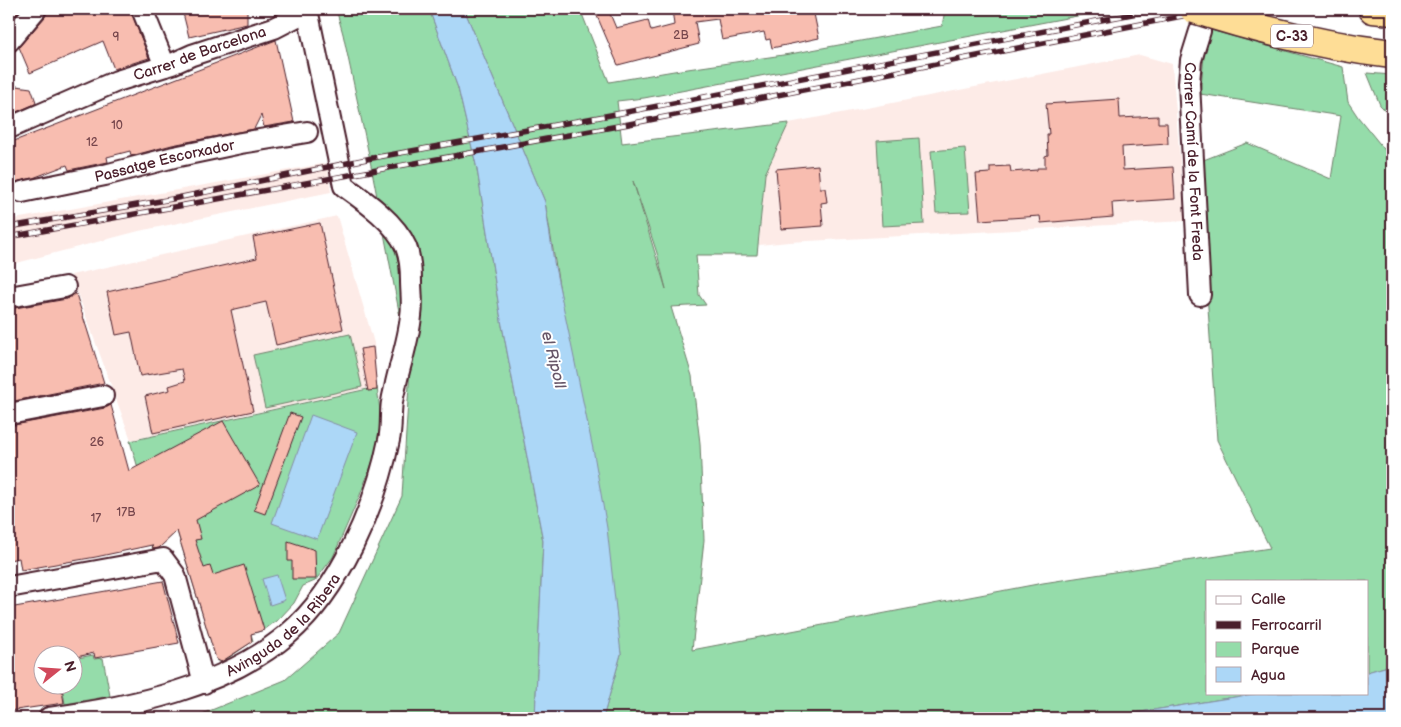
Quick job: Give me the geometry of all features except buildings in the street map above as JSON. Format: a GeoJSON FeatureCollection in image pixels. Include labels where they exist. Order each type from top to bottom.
{"type":"FeatureCollection","features":[{"type":"Feature","properties":{"kind":"highway"},"geometry":{"type":"LineString","coordinates":[[1373,9],[1392,11]]}},
{"type":"Feature","properties":{"kind":"highway","name":"C-33"},"geometry":{"type":"LineString","coordinates":[[1197,20],[1392,54]]}},
{"type":"Feature","properties":{"kind":"street"},"geometry":{"type":"LineString","coordinates":[[9,41],[36,9]]}},
{"type":"Feature","properties":{"kind":"street"},"geometry":{"type":"LineString","coordinates":[[142,9],[165,66]]}},
{"type":"Feature","properties":{"kind":"street","name":"Carrer de Barcelona"},"geometry":{"type":"LineString","coordinates":[[9,128],[117,81],[274,28],[307,10]]}},
{"type":"Feature","properties":{"kind":"street","name":"Avinguda de la Ribera"},"geometry":{"type":"LineString","coordinates":[[49,718],[118,706],[204,683],[257,656],[288,634],[311,610],[329,585],[357,536],[374,497],[390,437],[392,402],[412,314],[411,273],[407,249],[396,230],[359,196],[344,186],[307,10]]}},
{"type":"Feature","properties":{"kind":"street","name":"Carrer Camí de la Font Freda"},"geometry":{"type":"LineString","coordinates":[[1197,20],[1189,83],[1200,295]]}},
{"type":"Feature","properties":{"kind":"street","name":"Passatge Escorxador"},"geometry":{"type":"LineString","coordinates":[[22,192],[105,175],[183,155],[307,132]]}},
{"type":"Feature","properties":{"kind":"street"},"geometry":{"type":"LineString","coordinates":[[9,297],[65,287]]}},
{"type":"Feature","properties":{"kind":"street"},"geometry":{"type":"LineString","coordinates":[[9,414],[103,396]]}},
{"type":"Feature","properties":{"kind":"street"},"geometry":{"type":"LineString","coordinates":[[9,587],[163,560],[175,575],[204,683]]}},
{"type":"Feature","properties":{"kind":"shaded area"},"geometry":{"type":"Polygon","coordinates":[[[1140,55],[1172,64],[1185,221],[759,245],[765,174],[789,123],[1140,55]]]}},
{"type":"Feature","properties":{"kind":"shaded area"},"geometry":{"type":"Polygon","coordinates":[[[327,163],[331,192],[139,231],[9,265],[9,220],[327,163]]]}},
{"type":"Feature","properties":{"kind":"shaded area"},"geometry":{"type":"Polygon","coordinates":[[[337,216],[374,343],[377,386],[131,440],[71,275],[337,216]]]}},
{"type":"Feature","properties":{"kind":"green space"},"geometry":{"type":"Polygon","coordinates":[[[336,9],[429,9],[458,88],[477,169],[501,320],[543,541],[535,718],[192,718],[285,680],[339,633],[402,496],[410,369],[369,155],[336,9]]]}},
{"type":"Feature","properties":{"kind":"green space"},"geometry":{"type":"Polygon","coordinates":[[[464,9],[580,9],[609,82],[790,54],[942,26],[945,10],[921,14],[920,9],[1114,9],[644,98],[617,101],[622,143],[789,123],[765,174],[757,255],[696,255],[699,295],[706,305],[671,307],[692,376],[700,443],[704,540],[692,650],[1043,583],[1270,548],[1217,440],[1207,293],[1201,161],[1247,143],[1331,179],[1341,116],[1200,94],[1207,29],[1343,67],[1348,102],[1392,159],[1392,665],[1368,672],[1368,580],[1206,580],[1206,694],[1254,694],[1103,718],[603,718],[621,654],[545,202],[464,9]],[[633,181],[666,289],[657,253],[633,181]]]}},
{"type":"Feature","properties":{"kind":"green space"},"geometry":{"type":"Polygon","coordinates":[[[1367,73],[1392,75],[1392,117],[1380,105],[1367,73]]]}},
{"type":"Feature","properties":{"kind":"green space"},"geometry":{"type":"Polygon","coordinates":[[[919,138],[924,224],[882,226],[877,141],[919,138]]]}},
{"type":"Feature","properties":{"kind":"green space"},"geometry":{"type":"Polygon","coordinates":[[[965,148],[970,212],[936,213],[931,151],[965,148]]]}},
{"type":"Feature","properties":{"kind":"green space"},"geometry":{"type":"Polygon","coordinates":[[[350,334],[362,387],[265,408],[253,355],[350,334]]]}},
{"type":"Feature","properties":{"kind":"green space"},"geometry":{"type":"Polygon","coordinates":[[[377,387],[383,434],[360,495],[333,557],[315,581],[303,586],[294,603],[280,618],[264,630],[251,634],[253,641],[224,661],[218,661],[177,531],[154,552],[149,539],[146,495],[130,441],[377,387]]]}},
{"type":"Feature","properties":{"kind":"green space"},"geometry":{"type":"Polygon","coordinates":[[[93,655],[94,659],[103,658],[110,696],[65,704],[63,694],[82,694],[82,657],[93,655]]]}},
{"type":"Feature","properties":{"kind":"water","name":"el Ripoll"},"geometry":{"type":"Polygon","coordinates":[[[429,9],[464,9],[545,202],[554,262],[594,454],[607,528],[621,654],[603,718],[535,718],[543,541],[501,320],[477,169],[458,88],[429,9]]]}},
{"type":"Feature","properties":{"kind":"water"},"geometry":{"type":"Polygon","coordinates":[[[311,415],[357,432],[317,539],[272,523],[311,415]]]}},
{"type":"Feature","properties":{"kind":"water"},"geometry":{"type":"Polygon","coordinates":[[[277,575],[285,600],[270,605],[262,579],[277,575]]]}},
{"type":"Feature","properties":{"kind":"water"},"geometry":{"type":"Polygon","coordinates":[[[1392,665],[1392,718],[1103,718],[1254,694],[1368,694],[1368,672],[1392,665]]]}},
{"type":"Feature","properties":{"kind":"railway"},"geometry":{"type":"LineString","coordinates":[[9,227],[172,199],[367,159],[627,112],[1158,9]]}},
{"type":"Feature","properties":{"kind":"railway"},"geometry":{"type":"LineString","coordinates":[[9,237],[629,124],[1218,9]]}}]}
